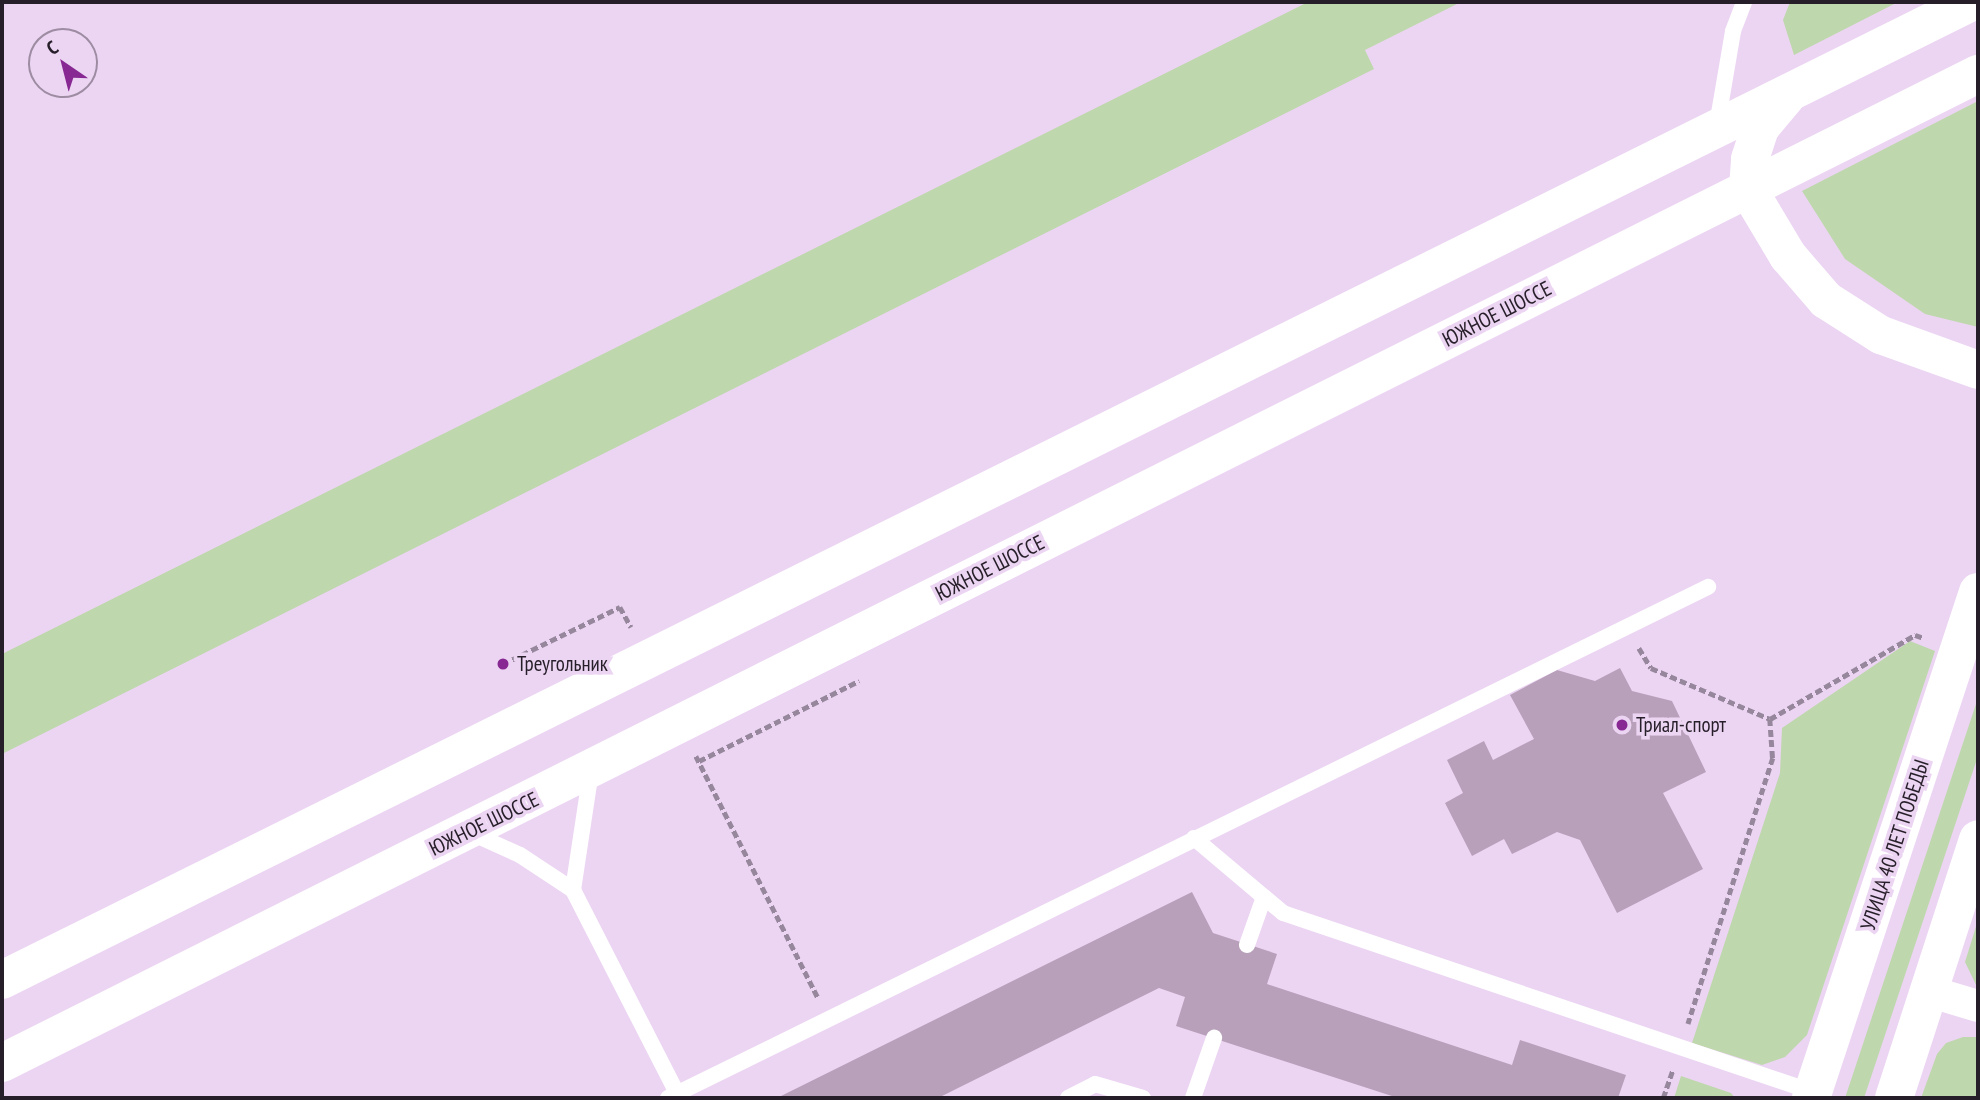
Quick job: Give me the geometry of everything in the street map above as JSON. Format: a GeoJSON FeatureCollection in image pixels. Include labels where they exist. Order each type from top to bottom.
{"type":"FeatureCollection","features":[{"type":"Feature","properties":{"kind":"main road"},"geometry":{"type":"LineString","coordinates":[[2,980],[1971,2]]}},
{"type":"Feature","properties":{"kind":"main road","name":"ЮЖНОЕ ШОССЕ"},"geometry":{"type":"LineString","coordinates":[[2,1063],[591,771],[680,723],[1978,74]]}},
{"type":"Feature","properties":{"kind":"main road"},"geometry":{"type":"LineString","coordinates":[[1789,93],[1760,128],[1750,159],[1748,189],[1788,256],[1826,300],[1881,335],[1978,370]]}},
{"type":"Feature","properties":{"kind":"main road","name":"УЛИЦА 40 ЛЕТ ПОБЕДЫ"},"geometry":{"type":"LineString","coordinates":[[1808,1096],[1978,592]]}},
{"type":"Feature","properties":{"kind":"main road"},"geometry":{"type":"LineString","coordinates":[[1894,1098],[1978,839]]}},
{"type":"Feature","properties":{"kind":"street"},"geometry":{"type":"LineString","coordinates":[[1928,991],[1978,1006]]}},
{"type":"Feature","properties":{"kind":"lane"},"geometry":{"type":"LineString","coordinates":[[1716,131],[1733,31],[1744,2]]}},
{"type":"Feature","properties":{"kind":"lane"},"geometry":{"type":"LineString","coordinates":[[468,832],[520,855],[573,890],[683,1094],[828,1018],[1708,587]]}},
{"type":"Feature","properties":{"kind":"lane"},"geometry":{"type":"LineString","coordinates":[[573,890],[591,771]]}},
{"type":"Feature","properties":{"kind":"lane"},"geometry":{"type":"LineString","coordinates":[[1194,838],[1283,913],[1680,1049],[1808,1096]]}},
{"type":"Feature","properties":{"kind":"lane"},"geometry":{"type":"LineString","coordinates":[[1247,945],[1264,897]]}},
{"type":"Feature","properties":{"kind":"lane"},"geometry":{"type":"LineString","coordinates":[[1193,1098],[1214,1038]]}},
{"type":"Feature","properties":{"kind":"lane"},"geometry":{"type":"LineString","coordinates":[[1068,1098],[1095,1084],[1143,1098]]}},
{"type":"Feature","properties":{"kind":"path"},"geometry":{"type":"LineString","coordinates":[[503,664],[620,607],[646,659]]}},
{"type":"Feature","properties":{"kind":"path"},"geometry":{"type":"LineString","coordinates":[[1626,626],[1651,668],[1770,719]]}},
{"type":"Feature","properties":{"kind":"path"},"geometry":{"type":"LineString","coordinates":[[1770,719],[1915,635],[1960,648]]}},
{"type":"Feature","properties":{"kind":"path"},"geometry":{"type":"LineString","coordinates":[[699,761],[859,681]]}},
{"type":"Feature","properties":{"kind":"path"},"geometry":{"type":"LineString","coordinates":[[1663,1098],[1773,758],[1770,719]]}},
{"type":"Feature","properties":{"kind":"path"},"geometry":{"type":"LineString","coordinates":[[680,723],[828,1018]]}},
{"type":"Feature","properties":{"kind":"green space"},"geometry":{"type":"Polygon","coordinates":[[[1308,2],[1461,2],[1365,50],[1374,69],[2,754],[2,654],[1308,2]]]}},
{"type":"Feature","properties":{"kind":"green space"},"geometry":{"type":"Polygon","coordinates":[[[1790,2],[1898,2],[1794,55],[1783,20],[1790,2]]]}},
{"type":"Feature","properties":{"kind":"green space"},"geometry":{"type":"Polygon","coordinates":[[[1978,101],[1978,327],[1925,314],[1845,259],[1802,191],[1978,101]]]}},
{"type":"Feature","properties":{"kind":"green space"},"geometry":{"type":"Polygon","coordinates":[[[1910,641],[1935,651],[1807,1035],[1785,1057],[1762,1065],[1692,1043],[1780,773],[1782,728],[1910,641]]]}},
{"type":"Feature","properties":{"kind":"green space"},"geometry":{"type":"Polygon","coordinates":[[[1978,698],[1978,756],[1864,1098],[1845,1098],[1978,698]]]}},
{"type":"Feature","properties":{"kind":"green space"},"geometry":{"type":"Polygon","coordinates":[[[1978,920],[1978,989],[1965,962],[1978,920]]]}},
{"type":"Feature","properties":{"kind":"green space"},"geometry":{"type":"Polygon","coordinates":[[[1963,1037],[1978,1037],[1978,1098],[1921,1098],[1937,1054],[1946,1043],[1963,1037]]]}},
{"type":"Feature","properties":{"kind":"green space"},"geometry":{"type":"Polygon","coordinates":[[[1681,1076],[1731,1093],[1735,1098],[1674,1098],[1681,1076]]]}},
{"type":"Feature","properties":{"kind":"building"},"geometry":{"type":"Polygon","coordinates":[[[1620,668],[1632,691],[1672,701],[1706,772],[1663,793],[1703,869],[1617,913],[1580,840],[1557,832],[1512,854],[1504,839],[1472,856],[1445,803],[1463,793],[1447,760],[1484,741],[1493,760],[1534,739],[1510,695],[1557,670],[1595,681],[1620,668]]]}},
{"type":"Feature","properties":{"kind":"building"},"geometry":{"type":"Polygon","coordinates":[[[1192,892],[1213,933],[1277,954],[1267,984],[1512,1065],[1520,1040],[1626,1075],[1618,1098],[1398,1098],[1176,1026],[1185,997],[1159,988],[938,1098],[777,1098],[1192,892]]]}},
{"type":"Feature","properties":{"kind":"place","name":"Треугольник"},"geometry":{"type":"Point","coordinates":[503,664]}},
{"type":"Feature","properties":{"kind":"place","name":"Триал-спорт"},"geometry":{"type":"Point","coordinates":[1622,725]}}]}
